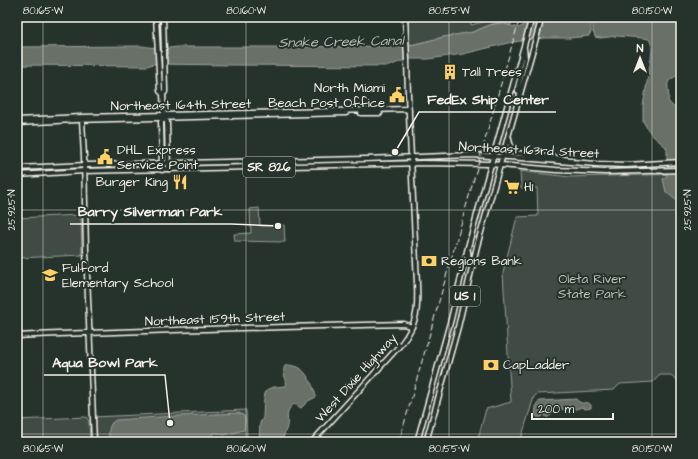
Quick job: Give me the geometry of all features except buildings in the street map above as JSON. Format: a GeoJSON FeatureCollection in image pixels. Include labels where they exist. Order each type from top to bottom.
{"type":"FeatureCollection","features":[{"type":"Feature","properties":{"kind":"main road"},"geometry":{"type":"LineString","coordinates":[[156,17],[160,91],[163,94]]}},
{"type":"Feature","properties":{"kind":"main road"},"geometry":{"type":"LineString","coordinates":[[163,17],[166,88],[163,94],[164,117],[167,122],[168,169]]}},
{"type":"Feature","properties":{"kind":"main road","name":"West Dixie Highway"},"geometry":{"type":"LineString","coordinates":[[312,442],[402,343],[412,327],[417,313],[418,302],[408,111],[405,18]]}},
{"type":"Feature","properties":{"kind":"main road","name":"US 1"},"geometry":{"type":"LineString","coordinates":[[426,442],[458,327],[502,156],[542,18]]}},
{"type":"Feature","properties":{"kind":"main road","name":"US 1"},"geometry":{"type":"LineString","coordinates":[[417,442],[451,319],[490,164],[532,19]]}},
{"type":"Feature","properties":{"kind":"main road"},"geometry":{"type":"LineString","coordinates":[[520,94],[518,87],[525,58],[525,44]]}},
{"type":"Feature","properties":{"kind":"main road","name":"Northeast 164th Street"},"geometry":{"type":"LineString","coordinates":[[17,122],[408,111]]}},
{"type":"Feature","properties":{"kind":"main road","name":"Northeast 164th Street"},"geometry":{"type":"LineString","coordinates":[[17,122],[82,116],[164,117]]}},
{"type":"Feature","properties":{"kind":"main road"},"geometry":{"type":"LineString","coordinates":[[162,170],[161,122],[164,117]]}},
{"type":"Feature","properties":{"kind":"main road"},"geometry":{"type":"LineString","coordinates":[[82,120],[94,442]]}},
{"type":"Feature","properties":{"kind":"main road"},"geometry":{"type":"LineString","coordinates":[[508,136],[511,149],[516,153],[570,159],[574,162]]}},
{"type":"Feature","properties":{"kind":"main road","name":"Northeast 163rd Street"},"geometry":{"type":"LineString","coordinates":[[17,168],[199,162],[411,158],[464,155],[502,156],[596,164],[681,162]]}},
{"type":"Feature","properties":{"kind":"main road"},"geometry":{"type":"LineString","coordinates":[[330,166],[333,162],[340,159]]}},
{"type":"Feature","properties":{"kind":"main road"},"geometry":{"type":"LineString","coordinates":[[318,166],[330,160]]}},
{"type":"Feature","properties":{"kind":"main road"},"geometry":{"type":"LineString","coordinates":[[189,169],[199,162]]}},
{"type":"Feature","properties":{"kind":"main road"},"geometry":{"type":"LineString","coordinates":[[238,168],[245,165],[247,162]]}},
{"type":"Feature","properties":{"kind":"main road","name":"Northeast 163rd Street"},"geometry":{"type":"LineString","coordinates":[[17,175],[84,171],[411,164],[500,164],[556,170],[626,172],[681,170]]}},
{"type":"Feature","properties":{"kind":"main road"},"geometry":{"type":"LineString","coordinates":[[626,164],[626,172]]}},
{"type":"Feature","properties":{"kind":"main road"},"geometry":{"type":"LineString","coordinates":[[28,174],[40,170],[43,167]]}},
{"type":"Feature","properties":{"kind":"main road"},"geometry":{"type":"LineString","coordinates":[[468,247],[470,260],[473,264]]}},
{"type":"Feature","properties":{"kind":"main road","name":"Northeast 159th Street"},"geometry":{"type":"LineString","coordinates":[[17,336],[397,324],[404,324],[412,327]]}},
{"type":"Feature","properties":{"kind":"main road"},"geometry":{"type":"LineString","coordinates":[[426,410],[434,412]]}},
{"type":"Feature","properties":{"kind":"green space"},"geometry":{"type":"Polygon","coordinates":[[[408,17],[470,17],[471,25],[490,20],[489,17],[514,17],[511,25],[502,22],[492,24],[473,32],[411,45],[409,42],[408,17]]]}},
{"type":"Feature","properties":{"kind":"green space","name":"Oleta River State Park"},"geometry":{"type":"Polygon","coordinates":[[[520,171],[570,177],[681,174],[681,381],[678,381],[671,375],[660,375],[653,382],[620,384],[614,390],[537,394],[534,397],[520,442],[477,442],[486,409],[511,402],[503,273],[517,217],[538,216],[537,188],[521,188],[520,171]]]}},
{"type":"Feature","properties":{"kind":"green space"},"geometry":{"type":"Polygon","coordinates":[[[259,208],[260,226],[284,225],[285,242],[235,241],[234,234],[251,233],[250,209],[259,208]]]}},
{"type":"Feature","properties":{"kind":"green space"},"geometry":{"type":"Polygon","coordinates":[[[79,215],[81,217],[82,255],[17,258],[17,218],[79,215]]]}},
{"type":"Feature","properties":{"kind":"green space"},"geometry":{"type":"Polygon","coordinates":[[[246,410],[247,442],[94,442],[93,417],[246,410]]]}},
{"type":"Feature","properties":{"kind":"green space"},"geometry":{"type":"Polygon","coordinates":[[[86,417],[89,421],[90,442],[17,442],[17,420],[86,417]]]}},
{"type":"Feature","properties":{"kind":"shaded area"},"geometry":{"type":"Polygon","coordinates":[[[602,17],[681,17],[678,47],[680,71],[677,76],[668,83],[668,101],[681,113],[681,209],[677,201],[666,192],[663,179],[667,176],[666,147],[653,136],[643,121],[643,106],[652,50],[651,43],[649,39],[643,38],[617,36],[600,38],[595,37],[593,33],[593,21],[602,17]]]}},
{"type":"Feature","properties":{"kind":"shaded area","name":"Snake Creek Canal"},"geometry":{"type":"Polygon","coordinates":[[[564,18],[581,18],[591,21],[591,33],[589,36],[570,38],[532,39],[463,54],[428,59],[404,59],[389,66],[153,64],[147,66],[17,65],[17,47],[142,46],[164,48],[404,46],[473,32],[490,25],[500,23],[519,28],[525,24],[549,22],[564,18]]]}},
{"type":"Feature","properties":{"kind":"shaded area"},"geometry":{"type":"Polygon","coordinates":[[[289,365],[298,367],[304,372],[312,385],[316,397],[308,401],[301,408],[294,404],[289,409],[287,428],[281,442],[259,442],[260,423],[263,418],[264,397],[266,391],[274,387],[286,386],[284,369],[285,366],[289,365]]]}},
{"type":"Feature","properties":{"kind":"shaded area"},"geometry":{"type":"Polygon","coordinates":[[[576,399],[581,403],[587,402],[591,405],[591,408],[585,409],[581,407],[575,409],[569,407],[564,410],[555,407],[551,415],[546,417],[545,415],[547,413],[547,409],[543,408],[543,416],[537,417],[536,415],[537,403],[540,401],[576,399]]]}},
{"type":"Feature","properties":{"kind":"shaded area"},"geometry":{"type":"Polygon","coordinates":[[[239,413],[244,416],[244,430],[224,435],[213,433],[210,442],[109,442],[110,427],[116,420],[239,413]]]}},
{"type":"Feature","properties":{"kind":"railway"},"geometry":{"type":"LineString","coordinates":[[399,442],[520,17]]}},
{"type":"Feature","properties":{"kind":"place","name":"Tall Trees"},"geometry":{"type":"Point","coordinates":[450,72]}},
{"type":"Feature","properties":{"kind":"place","name":"North Miami Beach Post Office"},"geometry":{"type":"Point","coordinates":[397,95]}},
{"type":"Feature","properties":{"kind":"place","name":"FedEx Ship Center"},"geometry":{"type":"Point","coordinates":[395,152]}},
{"type":"Feature","properties":{"kind":"place","name":"DHL Express Service Point"},"geometry":{"type":"Point","coordinates":[105,157]}},
{"type":"Feature","properties":{"kind":"place","name":"Burger King"},"geometry":{"type":"Point","coordinates":[180,182]}},
{"type":"Feature","properties":{"kind":"place","name":"H1"},"geometry":{"type":"Point","coordinates":[512,187]}},
{"type":"Feature","properties":{"kind":"place","name":"Barry Silverman Park"},"geometry":{"type":"Point","coordinates":[278,226]}},
{"type":"Feature","properties":{"kind":"place","name":"Regions Bank"},"geometry":{"type":"Point","coordinates":[429,261]}},
{"type":"Feature","properties":{"kind":"place","name":"Fulford Elementary School"},"geometry":{"type":"Point","coordinates":[50,275]}},
{"type":"Feature","properties":{"kind":"place","name":"CapLadder"},"geometry":{"type":"Point","coordinates":[491,365]}},
{"type":"Feature","properties":{"kind":"place","name":"Aqua Bowl Park"},"geometry":{"type":"Point","coordinates":[170,423]}}]}
